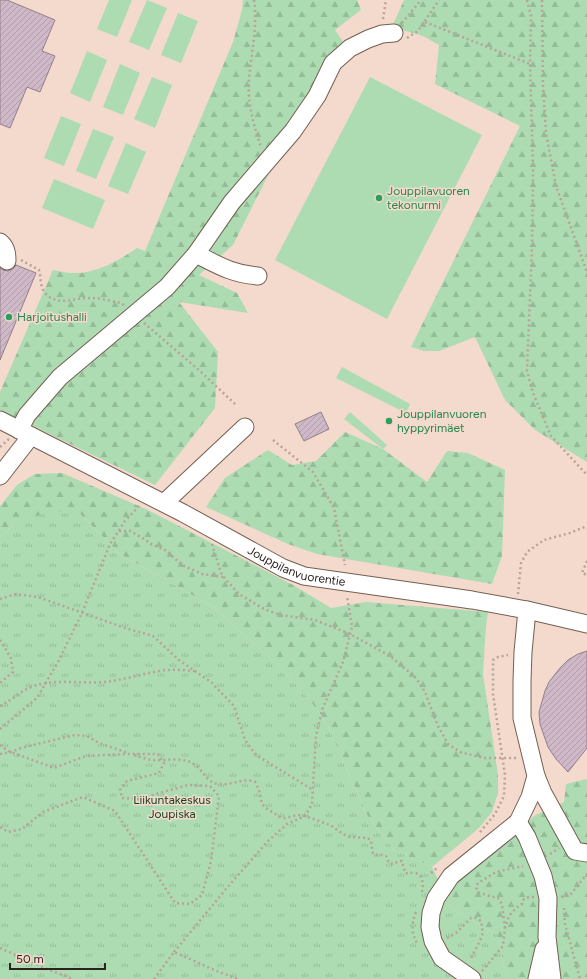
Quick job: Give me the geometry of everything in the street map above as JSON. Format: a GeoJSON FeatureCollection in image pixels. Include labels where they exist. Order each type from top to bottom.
{"type":"FeatureCollection","features":[{"type":"Feature","properties":{"kind":"street"},"geometry":{"type":"LineString","coordinates":[[0,476],[25,433],[27,415],[60,377],[167,288],[196,254],[232,202],[293,131],[317,96],[333,63],[350,48],[368,39],[388,34]]}},
{"type":"Feature","properties":{"kind":"street"},"geometry":{"type":"LineString","coordinates":[[196,254],[230,271],[258,276]]}},
{"type":"Feature","properties":{"kind":"street","name":"Jouppilanvuorentie"},"geometry":{"type":"LineString","coordinates":[[0,420],[164,504],[283,568],[304,576],[472,600],[522,605],[587,624]]}},
{"type":"Feature","properties":{"kind":"street"},"geometry":{"type":"LineString","coordinates":[[164,504],[245,427]]}},
{"type":"Feature","properties":{"kind":"street"},"geometry":{"type":"LineString","coordinates":[[522,605],[522,718],[536,776],[543,793],[575,850],[587,853]]}},
{"type":"Feature","properties":{"kind":"street"},"geometry":{"type":"LineString","coordinates":[[472,976],[442,958],[426,943],[430,927],[431,913],[436,898],[451,876],[518,822],[530,797],[536,776]]}},
{"type":"Feature","properties":{"kind":"street"},"geometry":{"type":"LineString","coordinates":[[518,822],[527,837],[543,876],[548,898],[547,935],[552,979]]}},
{"type":"Feature","properties":{"kind":"street"},"geometry":{"type":"LineString","coordinates":[[537,979],[547,935]]}},
{"type":"Feature","properties":{"kind":"path"},"geometry":{"type":"LineString","coordinates":[[254,0],[256,7],[255,27],[248,82],[252,122],[266,162]]}},
{"type":"Feature","properties":{"kind":"path"},"geometry":{"type":"LineString","coordinates":[[386,0],[388,34]]}},
{"type":"Feature","properties":{"kind":"path"},"geometry":{"type":"LineString","coordinates":[[388,34],[421,0]]}},
{"type":"Feature","properties":{"kind":"path"},"geometry":{"type":"LineString","coordinates":[[388,34],[408,39],[418,31],[439,0]]}},
{"type":"Feature","properties":{"kind":"path"},"geometry":{"type":"LineString","coordinates":[[527,0],[531,16],[530,64],[533,186],[527,372],[533,393],[551,436],[587,475]]}},
{"type":"Feature","properties":{"kind":"path"},"geometry":{"type":"LineString","coordinates":[[542,0],[543,85],[546,134],[556,186],[587,272]]}},
{"type":"Feature","properties":{"kind":"path"},"geometry":{"type":"LineString","coordinates":[[425,22],[530,64]]}},
{"type":"Feature","properties":{"kind":"path"},"geometry":{"type":"LineString","coordinates":[[4,250],[39,270],[45,294],[52,298],[64,302],[90,298],[121,303],[200,371],[236,405]]}},
{"type":"Feature","properties":{"kind":"path"},"geometry":{"type":"LineString","coordinates":[[273,440],[313,472],[334,508],[346,564]]}},
{"type":"Feature","properties":{"kind":"path"},"geometry":{"type":"LineString","coordinates":[[0,729],[37,698],[82,613],[110,544],[125,521],[148,496]]}},
{"type":"Feature","properties":{"kind":"path"},"geometry":{"type":"LineString","coordinates":[[522,605],[521,563],[527,552],[544,540],[570,533],[587,526]]}},
{"type":"Feature","properties":{"kind":"path"},"geometry":{"type":"LineString","coordinates":[[208,528],[215,557],[224,578],[239,594],[280,615],[315,620],[350,634],[390,656],[416,678],[425,692],[437,724],[448,744],[460,752],[484,758],[532,756]]}},
{"type":"Feature","properties":{"kind":"path"},"geometry":{"type":"LineString","coordinates":[[119,531],[130,532],[141,537],[151,544],[165,550],[182,565],[202,574],[224,578]]}},
{"type":"Feature","properties":{"kind":"path"},"geometry":{"type":"LineString","coordinates":[[587,561],[582,573],[587,574]]}},
{"type":"Feature","properties":{"kind":"path"},"geometry":{"type":"LineString","coordinates":[[154,979],[226,888],[267,842],[287,824],[305,816],[312,804],[316,736],[322,710],[343,662],[352,627],[345,581]]}},
{"type":"Feature","properties":{"kind":"path"},"geometry":{"type":"LineString","coordinates":[[0,599],[16,594],[38,597],[125,628],[153,636],[179,660],[211,682],[234,706],[245,740],[256,755],[313,790]]}},
{"type":"Feature","properties":{"kind":"path"},"geometry":{"type":"LineString","coordinates":[[0,640],[11,658],[13,672],[0,683]]}},
{"type":"Feature","properties":{"kind":"path"},"geometry":{"type":"LineString","coordinates":[[476,836],[496,814],[504,796],[505,775],[493,694],[493,660]]}},
{"type":"Feature","properties":{"kind":"path"},"geometry":{"type":"LineString","coordinates":[[0,706],[31,687],[45,684],[59,682],[105,682],[170,670],[195,671]]}},
{"type":"Feature","properties":{"kind":"path"},"geometry":{"type":"LineString","coordinates":[[0,754],[75,735],[87,736],[99,743],[151,760],[176,760],[195,765],[211,782],[218,784],[229,784],[251,780],[255,782],[259,790],[262,804],[280,817],[285,818],[298,815],[305,816],[330,825],[343,834],[368,838],[373,854],[378,856],[386,856],[389,863],[393,864],[399,861],[402,862],[405,873],[416,873],[420,875],[423,880],[422,894]]}},
{"type":"Feature","properties":{"kind":"path"},"geometry":{"type":"LineString","coordinates":[[0,745],[3,749],[54,768],[86,756],[158,754],[164,763],[158,773],[127,781],[120,790],[122,798],[138,799],[188,785],[210,786],[219,796],[211,861],[202,894],[190,904],[175,903],[115,811],[83,797],[43,812],[22,829],[8,832],[0,827]]}},
{"type":"Feature","properties":{"kind":"path"},"geometry":{"type":"LineString","coordinates":[[472,976],[503,946],[505,928],[502,904],[498,898],[486,896],[478,892],[476,887],[478,882],[496,872],[522,867],[560,848],[572,845]]}},
{"type":"Feature","properties":{"kind":"path"},"geometry":{"type":"LineString","coordinates":[[431,874],[442,864]]}},
{"type":"Feature","properties":{"kind":"path"},"geometry":{"type":"LineString","coordinates":[[417,909],[412,933],[426,943],[441,941],[449,938],[471,918],[476,918],[481,921],[483,933],[472,976]]}},
{"type":"Feature","properties":{"kind":"path"},"geometry":{"type":"LineString","coordinates":[[415,914],[417,926]]}},
{"type":"Feature","properties":{"kind":"path"},"geometry":{"type":"LineString","coordinates":[[0,948],[47,969],[74,979]]}},
{"type":"Feature","properties":{"kind":"path"},"geometry":{"type":"LineString","coordinates":[[174,952],[238,979]]}},
{"type":"Feature","properties":{"kind":"green space"},"geometry":{"type":"Polygon","coordinates":[[[109,0],[132,0],[117,37],[97,29],[109,0]]]}},
{"type":"Feature","properties":{"kind":"green space"},"geometry":{"type":"Polygon","coordinates":[[[147,0],[167,8],[149,50],[129,42],[147,0]]]}},
{"type":"Feature","properties":{"kind":"green space"},"geometry":{"type":"Polygon","coordinates":[[[243,0],[357,0],[361,10],[335,30],[344,43],[325,62],[233,245],[199,275],[237,293],[248,313],[179,302],[218,352],[215,408],[155,485],[0,410],[0,392],[53,270],[81,273],[106,266],[137,248],[145,251],[233,42],[242,10],[243,0]]]}},
{"type":"Feature","properties":{"kind":"green space"},"geometry":{"type":"Polygon","coordinates":[[[404,0],[587,0],[587,462],[535,430],[505,400],[475,337],[439,351],[424,351],[411,347],[520,126],[435,84],[439,45],[423,36],[392,27],[404,0]]]}},
{"type":"Feature","properties":{"kind":"green space"},"geometry":{"type":"Polygon","coordinates":[[[178,13],[198,21],[181,63],[161,55],[178,13]]]}},
{"type":"Feature","properties":{"kind":"green space"},"geometry":{"type":"Polygon","coordinates":[[[87,51],[107,60],[90,102],[70,93],[87,51]]]}},
{"type":"Feature","properties":{"kind":"green space"},"geometry":{"type":"Polygon","coordinates":[[[120,64],[140,73],[123,115],[103,107],[120,64]]]}},
{"type":"Feature","properties":{"kind":"green space"},"geometry":{"type":"Polygon","coordinates":[[[152,77],[172,85],[155,128],[134,119],[152,77]]]}},
{"type":"Feature","properties":{"kind":"green space","name":"Jouppilavuoren tekonurmi"},"geometry":{"type":"Polygon","coordinates":[[[370,77],[482,135],[387,319],[275,260],[370,77]]]}},
{"type":"Feature","properties":{"kind":"green space"},"geometry":{"type":"Polygon","coordinates":[[[61,116],[81,124],[64,166],[44,158],[61,116]]]}},
{"type":"Feature","properties":{"kind":"green space"},"geometry":{"type":"Polygon","coordinates":[[[93,129],[114,137],[96,179],[76,171],[93,129]]]}},
{"type":"Feature","properties":{"kind":"green space"},"geometry":{"type":"Polygon","coordinates":[[[126,143],[146,152],[128,194],[108,186],[126,143]]]}},
{"type":"Feature","properties":{"kind":"green space"},"geometry":{"type":"Polygon","coordinates":[[[54,179],[105,200],[93,229],[42,208],[54,179]]]}},
{"type":"Feature","properties":{"kind":"green space"},"geometry":{"type":"Polygon","coordinates":[[[342,367],[410,404],[406,413],[336,378],[342,367]]]}},
{"type":"Feature","properties":{"kind":"green space"},"geometry":{"type":"Polygon","coordinates":[[[350,412],[387,445],[383,449],[344,419],[350,412]]]}},
{"type":"Feature","properties":{"kind":"green space"},"geometry":{"type":"Polygon","coordinates":[[[345,432],[383,449],[427,482],[447,451],[468,453],[505,470],[502,556],[492,584],[317,554],[288,544],[206,507],[225,478],[268,450],[292,465],[316,461],[345,432]]]}},
{"type":"Feature","properties":{"kind":"green space"},"geometry":{"type":"Polygon","coordinates":[[[62,473],[146,509],[293,585],[331,608],[366,602],[488,612],[483,674],[498,775],[498,793],[492,812],[479,828],[432,867],[394,850],[367,815],[328,726],[312,703],[281,668],[213,607],[120,554],[80,514],[12,526],[0,537],[0,506],[17,485],[35,474],[62,473]]]}},
{"type":"Feature","properties":{"kind":"green space","name":"Liikuntakeskus Joupiska"},"geometry":{"type":"Polygon","coordinates":[[[49,511],[80,514],[120,554],[213,607],[281,668],[312,703],[328,726],[367,815],[394,850],[432,867],[452,908],[479,925],[497,934],[507,979],[0,979],[0,537],[12,526],[49,511]]]}},
{"type":"Feature","properties":{"kind":"green space"},"geometry":{"type":"Polygon","coordinates":[[[587,779],[587,979],[507,979],[497,934],[479,925],[452,908],[444,891],[503,846],[534,816],[564,802],[566,784],[587,779]]]}},
{"type":"Feature","properties":{"kind":"building"},"geometry":{"type":"Polygon","coordinates":[[[0,0],[7,0],[55,20],[42,51],[55,56],[40,92],[27,87],[10,128],[0,124],[0,0]]]}},
{"type":"Feature","properties":{"kind":"building","name":"Harjoitushalli"},"geometry":{"type":"Polygon","coordinates":[[[16,265],[36,273],[0,360],[0,268],[8,271],[16,265]]]}},
{"type":"Feature","properties":{"kind":"building"},"geometry":{"type":"Polygon","coordinates":[[[321,412],[329,429],[304,441],[295,424],[321,412]]]}},
{"type":"Feature","properties":{"kind":"building"},"geometry":{"type":"Polygon","coordinates":[[[587,651],[587,748],[568,772],[556,759],[548,747],[540,724],[539,712],[549,682],[560,668],[568,660],[587,651]]]}},
{"type":"Feature","properties":{"kind":"place","name":"Jouppilavuoren tekonurmi"},"geometry":{"type":"Point","coordinates":[379,198]}},
{"type":"Feature","properties":{"kind":"place","name":"Harjoitushalli"},"geometry":{"type":"Point","coordinates":[9,317]}},
{"type":"Feature","properties":{"kind":"place","name":"Jouppilanvuoren hyppyrimäet"},"geometry":{"type":"Point","coordinates":[389,421]}}]}
